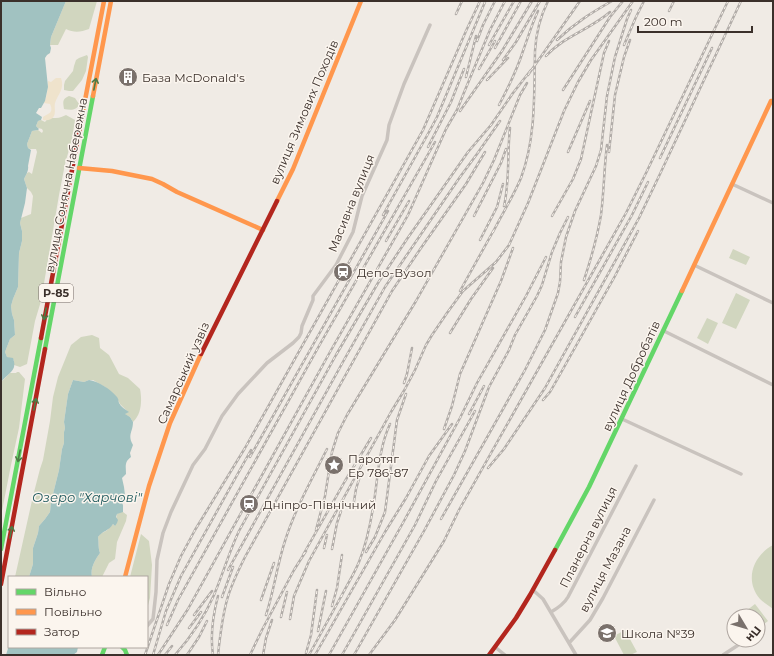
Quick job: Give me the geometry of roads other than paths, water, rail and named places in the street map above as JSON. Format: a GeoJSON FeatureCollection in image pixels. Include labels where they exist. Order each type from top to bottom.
{"type":"FeatureCollection","features":[{"type":"Feature","properties":{"kind":"main road","name":"вулиця Сонячна Набережна"},"geometry":{"type":"LineString","coordinates":[[1,549],[104,1]]}},
{"type":"Feature","properties":{"kind":"main road","name":"вулиця Сонячна Набережна"},"geometry":{"type":"LineString","coordinates":[[1,584],[111,1]]}},
{"type":"Feature","properties":{"kind":"main road","name":"вулиця Зимових Походів"},"geometry":{"type":"LineString","coordinates":[[263,230],[301,150],[361,1]]}},
{"type":"Feature","properties":{"kind":"main road","name":"вулиця Добробатів"},"geometry":{"type":"LineString","coordinates":[[489,655],[516,618],[533,590],[589,487],[664,331],[772,99]]}},
{"type":"Feature","properties":{"kind":"main road"},"geometry":{"type":"LineString","coordinates":[[79,168],[109,170],[159,181],[176,192],[185,194],[263,230]]}},
{"type":"Feature","properties":{"kind":"main road","name":"Самарський узвіз"},"geometry":{"type":"LineString","coordinates":[[125,576],[149,486],[170,423],[204,346],[263,230]]}},
{"type":"Feature","properties":{"kind":"street","name":"Масивна вулиця"},"geometry":{"type":"LineString","coordinates":[[148,625],[153,619],[157,560],[163,533],[193,465],[205,449],[222,416],[238,394],[267,363],[293,343],[301,333],[302,326],[313,300],[313,296],[336,265],[353,232],[362,196],[377,165],[386,140],[389,125],[404,84],[430,25]]}},
{"type":"Feature","properties":{"kind":"street"},"geometry":{"type":"LineString","coordinates":[[732,184],[773,203]]}},
{"type":"Feature","properties":{"kind":"street"},"geometry":{"type":"LineString","coordinates":[[694,265],[773,303]]}},
{"type":"Feature","properties":{"kind":"street"},"geometry":{"type":"LineString","coordinates":[[664,331],[773,385]]}},
{"type":"Feature","properties":{"kind":"street"},"geometry":{"type":"LineString","coordinates":[[622,420],[741,474]]}},
{"type":"Feature","properties":{"kind":"street","name":"Планерна вулиця"},"geometry":{"type":"LineString","coordinates":[[551,612],[562,605],[568,597],[636,466]]}},
{"type":"Feature","properties":{"kind":"street","name":"вулиця Мазана"},"geometry":{"type":"LineString","coordinates":[[569,644],[590,620],[654,500]]}},
{"type":"Feature","properties":{"kind":"street"},"geometry":{"type":"LineString","coordinates":[[533,590],[543,599],[576,655]]}},
{"type":"Feature","properties":{"kind":"street"},"geometry":{"type":"LineString","coordinates":[[495,647],[505,655]]}},
{"type":"Feature","properties":{"kind":"street"},"geometry":{"type":"LineString","coordinates":[[723,655],[734,648]]}},
{"type":"Feature","properties":{"kind":"water"},"geometry":{"type":"Polygon","coordinates":[[[1,1],[66,1],[51,37],[50,53],[45,58],[48,87],[45,101],[36,113],[42,117],[36,126],[39,129],[32,131],[27,144],[28,148],[31,150],[28,171],[24,179],[27,188],[20,223],[22,241],[19,253],[18,287],[11,306],[15,335],[10,339],[5,352],[7,357],[13,358],[14,366],[12,372],[1,382],[1,1]]]}},
{"type":"Feature","properties":{"kind":"water","name":"Озеро \"Харчові\""},"geometry":{"type":"Polygon","coordinates":[[[73,380],[84,382],[89,380],[107,388],[117,397],[121,406],[129,412],[125,414],[130,417],[133,422],[130,439],[133,445],[130,453],[131,457],[126,463],[126,474],[122,478],[125,495],[121,501],[123,505],[123,512],[117,514],[116,517],[118,520],[115,526],[113,524],[98,537],[100,553],[92,567],[92,576],[29,576],[33,564],[33,548],[39,526],[50,512],[59,470],[64,443],[64,422],[68,394],[73,380]]]}},
{"type":"Feature","properties":{"kind":"water"},"geometry":{"type":"Polygon","coordinates":[[[8,648],[78,648],[77,652],[73,655],[6,655],[8,648]]]}},
{"type":"Feature","properties":{"kind":"railway"},"geometry":{"type":"LineString","coordinates":[[456,14],[462,1]]}},
{"type":"Feature","properties":{"kind":"railway"},"geometry":{"type":"LineString","coordinates":[[148,646],[169,584],[181,556],[195,530],[245,448],[423,130],[480,1]]}},
{"type":"Feature","properties":{"kind":"railway"},"geometry":{"type":"LineString","coordinates":[[477,41],[495,1]]}},
{"type":"Feature","properties":{"kind":"railway"},"geometry":{"type":"LineString","coordinates":[[158,655],[188,609],[330,352],[408,215],[446,129],[457,110],[490,30],[505,1]]}},
{"type":"Feature","properties":{"kind":"railway"},"geometry":{"type":"LineString","coordinates":[[489,45],[514,1]]}},
{"type":"Feature","properties":{"kind":"railway"},"geometry":{"type":"LineString","coordinates":[[495,48],[521,1]]}},
{"type":"Feature","properties":{"kind":"railway"},"geometry":{"type":"LineString","coordinates":[[460,111],[502,51],[532,1]]}},
{"type":"Feature","properties":{"kind":"railway"},"geometry":{"type":"LineString","coordinates":[[503,60],[516,42],[540,1]]}},
{"type":"Feature","properties":{"kind":"railway"},"geometry":{"type":"LineString","coordinates":[[493,232],[518,185],[526,163],[532,132],[536,38],[548,1]]}},
{"type":"Feature","properties":{"kind":"railway"},"geometry":{"type":"LineString","coordinates":[[528,75],[580,1]]}},
{"type":"Feature","properties":{"kind":"railway"},"geometry":{"type":"LineString","coordinates":[[557,40],[570,28],[612,1]]}},
{"type":"Feature","properties":{"kind":"railway"},"geometry":{"type":"LineString","coordinates":[[563,90],[610,17],[623,1]]}},
{"type":"Feature","properties":{"kind":"railway"},"geometry":{"type":"LineString","coordinates":[[290,619],[294,596],[309,561],[405,389],[426,345],[463,291],[496,262],[509,245],[528,203],[564,111],[578,82],[591,60],[633,1]]}},
{"type":"Feature","properties":{"kind":"railway"},"geometry":{"type":"LineString","coordinates":[[624,45],[644,1]]}},
{"type":"Feature","properties":{"kind":"railway"},"geometry":{"type":"LineString","coordinates":[[669,11],[674,1]]}},
{"type":"Feature","properties":{"kind":"railway"},"geometry":{"type":"LineString","coordinates":[[369,655],[395,620],[444,541],[459,510],[626,213],[728,1]]}},
{"type":"Feature","properties":{"kind":"railway"},"geometry":{"type":"LineString","coordinates":[[488,468],[504,449],[545,388],[639,218],[741,1]]}},
{"type":"Feature","properties":{"kind":"railway"},"geometry":{"type":"LineString","coordinates":[[383,215],[437,117],[485,2]]}},
{"type":"Feature","properties":{"kind":"railway"},"geometry":{"type":"LineString","coordinates":[[441,519],[525,370],[545,330],[558,293],[561,262],[566,237],[575,211],[596,166],[601,150],[607,96],[615,57],[631,10]]}},
{"type":"Feature","properties":{"kind":"railway"},"geometry":{"type":"LineString","coordinates":[[499,105],[521,58],[538,11]]}},
{"type":"Feature","properties":{"kind":"railway"},"geometry":{"type":"LineString","coordinates":[[546,56],[561,43],[603,18],[610,12]]}},
{"type":"Feature","properties":{"kind":"railway"},"geometry":{"type":"LineString","coordinates":[[466,77],[476,36]]}},
{"type":"Feature","properties":{"kind":"railway"},"geometry":{"type":"LineString","coordinates":[[609,152],[615,95],[624,57],[630,40]]}},
{"type":"Feature","properties":{"kind":"railway"},"geometry":{"type":"LineString","coordinates":[[479,69],[495,41]]}},
{"type":"Feature","properties":{"kind":"railway"},"geometry":{"type":"LineString","coordinates":[[552,216],[573,179],[581,159],[604,53],[609,41]]}},
{"type":"Feature","properties":{"kind":"railway"},"geometry":{"type":"LineString","coordinates":[[660,158],[712,48]]}},
{"type":"Feature","properties":{"kind":"railway"},"geometry":{"type":"LineString","coordinates":[[487,80],[508,58]]}},
{"type":"Feature","properties":{"kind":"railway"},"geometry":{"type":"LineString","coordinates":[[428,147],[451,102],[464,69]]}},
{"type":"Feature","properties":{"kind":"railway"},"geometry":{"type":"LineString","coordinates":[[175,655],[192,634],[206,612],[239,531],[336,355],[378,283],[468,152],[491,125],[531,70]]}},
{"type":"Feature","properties":{"kind":"railway"},"geometry":{"type":"LineString","coordinates":[[316,530],[325,496],[332,452],[338,433],[347,415],[416,301],[483,183],[494,160],[520,95],[527,83]]}},
{"type":"Feature","properties":{"kind":"railway"},"geometry":{"type":"LineString","coordinates":[[568,152],[590,101]]}},
{"type":"Feature","properties":{"kind":"railway"},"geometry":{"type":"LineString","coordinates":[[228,570],[385,287],[500,121]]}},
{"type":"Feature","properties":{"kind":"railway"},"geometry":{"type":"LineString","coordinates":[[504,206],[507,186],[510,128]]}},
{"type":"Feature","properties":{"kind":"railway"},"geometry":{"type":"LineString","coordinates":[[167,625],[178,600],[319,346],[435,142]]}},
{"type":"Feature","properties":{"kind":"railway"},"geometry":{"type":"LineString","coordinates":[[584,280],[594,248],[601,215],[607,145]]}},
{"type":"Feature","properties":{"kind":"railway"},"geometry":{"type":"LineString","coordinates":[[474,216],[501,163],[506,149]]}},
{"type":"Feature","properties":{"kind":"railway"},"geometry":{"type":"LineString","coordinates":[[218,655],[222,620],[227,600],[245,557],[392,291],[466,184],[485,152]]}},
{"type":"Feature","properties":{"kind":"railway"},"geometry":{"type":"LineString","coordinates":[[575,317],[632,215],[648,182]]}},
{"type":"Feature","properties":{"kind":"railway"},"geometry":{"type":"LineString","coordinates":[[480,240],[497,207],[503,184]]}},
{"type":"Feature","properties":{"kind":"railway"},"geometry":{"type":"LineString","coordinates":[[386,241],[409,201]]}},
{"type":"Feature","properties":{"kind":"railway"},"geometry":{"type":"LineString","coordinates":[[250,457],[388,211]]}},
{"type":"Feature","properties":{"kind":"railway"},"geometry":{"type":"LineString","coordinates":[[354,655],[454,475],[465,451],[489,387],[542,285],[552,252],[568,217]]}},
{"type":"Feature","properties":{"kind":"railway"},"geometry":{"type":"LineString","coordinates":[[460,291],[495,228]]}},
{"type":"Feature","properties":{"kind":"railway"},"geometry":{"type":"LineString","coordinates":[[543,400],[550,392],[558,378],[615,276],[638,231]]}},
{"type":"Feature","properties":{"kind":"railway"},"geometry":{"type":"LineString","coordinates":[[444,429],[452,406],[460,374],[501,281],[513,248]]}},
{"type":"Feature","properties":{"kind":"railway"},"geometry":{"type":"LineString","coordinates":[[329,655],[404,521],[546,257]]}},
{"type":"Feature","properties":{"kind":"railway"},"geometry":{"type":"LineString","coordinates":[[450,333],[471,299],[493,268]]}},
{"type":"Feature","properties":{"kind":"railway"},"geometry":{"type":"LineString","coordinates":[[404,383],[412,348]]}},
{"type":"Feature","properties":{"kind":"railway"},"geometry":{"type":"LineString","coordinates":[[469,414],[484,386]]}},
{"type":"Feature","properties":{"kind":"railway"},"geometry":{"type":"LineString","coordinates":[[366,552],[375,537],[385,512],[397,420],[406,394]]}},
{"type":"Feature","properties":{"kind":"railway"},"geometry":{"type":"LineString","coordinates":[[342,655],[415,525],[436,481],[475,411]]}},
{"type":"Feature","properties":{"kind":"railway"},"geometry":{"type":"LineString","coordinates":[[341,597],[357,566],[366,542],[383,444],[390,424]]}},
{"type":"Feature","properties":{"kind":"railway"},"geometry":{"type":"LineString","coordinates":[[315,655],[429,456],[452,424]]}},
{"type":"Feature","properties":{"kind":"railway"},"geometry":{"type":"LineString","coordinates":[[303,555],[371,438]]}},
{"type":"Feature","properties":{"kind":"railway"},"geometry":{"type":"LineString","coordinates":[[266,615],[282,550],[289,529],[304,494],[327,449]]}},
{"type":"Feature","properties":{"kind":"railway"},"geometry":{"type":"LineString","coordinates":[[153,655],[166,611],[181,576],[251,450]]}},
{"type":"Feature","properties":{"kind":"railway"},"geometry":{"type":"LineString","coordinates":[[353,507],[360,476]]}},
{"type":"Feature","properties":{"kind":"railway"},"geometry":{"type":"LineString","coordinates":[[332,549],[341,511]]}},
{"type":"Feature","properties":{"kind":"railway"},"geometry":{"type":"LineString","coordinates":[[324,548],[327,535]]}},
{"type":"Feature","properties":{"kind":"railway"},"geometry":{"type":"LineString","coordinates":[[250,655],[294,570],[306,551]]}},
{"type":"Feature","properties":{"kind":"railway"},"geometry":{"type":"LineString","coordinates":[[332,606],[337,588],[342,555]]}},
{"type":"Feature","properties":{"kind":"railway"},"geometry":{"type":"LineString","coordinates":[[261,600],[274,563]]}},
{"type":"Feature","properties":{"kind":"railway"},"geometry":{"type":"LineString","coordinates":[[222,597],[233,567]]}},
{"type":"Feature","properties":{"kind":"railway"},"geometry":{"type":"LineString","coordinates":[[306,653],[311,635],[317,590]]}},
{"type":"Feature","properties":{"kind":"railway"},"geometry":{"type":"LineString","coordinates":[[194,615],[212,591]]}},
{"type":"Feature","properties":{"kind":"railway"},"geometry":{"type":"LineString","coordinates":[[318,631],[326,591]]}},
{"type":"Feature","properties":{"kind":"railway"},"geometry":{"type":"LineString","coordinates":[[281,617],[287,592]]}},
{"type":"Feature","properties":{"kind":"railway"},"geometry":{"type":"LineString","coordinates":[[309,655],[343,593]]}},
{"type":"Feature","properties":{"kind":"railway"},"geometry":{"type":"LineString","coordinates":[[213,655],[212,625],[218,596]]}},
{"type":"Feature","properties":{"kind":"railway"},"geometry":{"type":"LineString","coordinates":[[189,628],[201,612]]}},
{"type":"Feature","properties":{"kind":"railway"},"geometry":{"type":"LineString","coordinates":[[263,655],[266,638],[272,620]]}},
{"type":"Feature","properties":{"kind":"railway"},"geometry":{"type":"LineString","coordinates":[[187,655],[199,637],[207,621]]}},
{"type":"Feature","properties":{"kind":"railway"},"geometry":{"type":"LineString","coordinates":[[165,655],[172,646]]}},
{"type":"Feature","properties":{"kind":"railway"},"geometry":{"type":"LineString","coordinates":[[145,655],[147,648]]}},
{"type":"Feature","properties":{"kind":"place","name":"База McDonald's"},"geometry":{"type":"Point","coordinates":[128,77]}},
{"type":"Feature","properties":{"kind":"place","name":"Депо-Вузол"},"geometry":{"type":"Point","coordinates":[343,272]}},
{"type":"Feature","properties":{"kind":"place","name":"Паротяг Ер 786-87"},"geometry":{"type":"Point","coordinates":[334,465]}},
{"type":"Feature","properties":{"kind":"place","name":"Дніпро-Північний"},"geometry":{"type":"Point","coordinates":[249,504]}},
{"type":"Feature","properties":{"kind":"place","name":"Школа №39"},"geometry":{"type":"Point","coordinates":[607,633]}}]}
